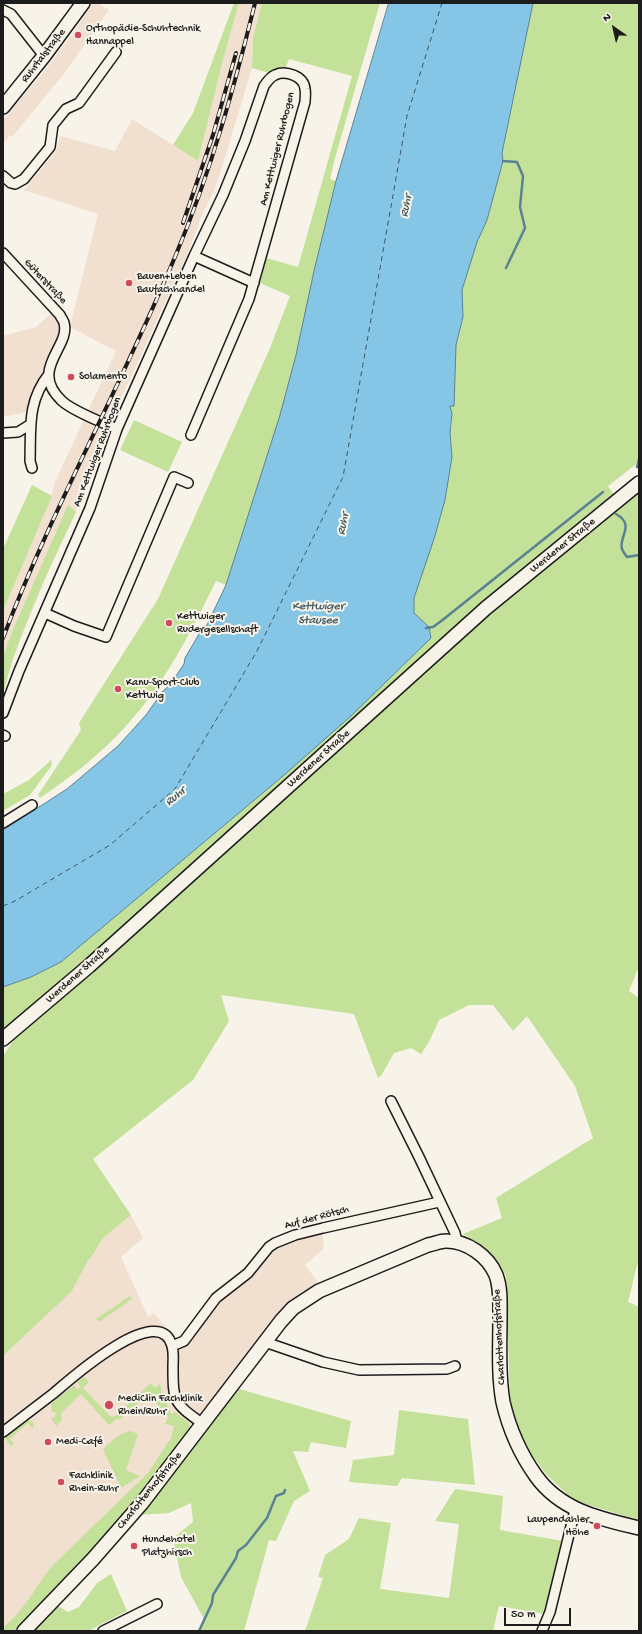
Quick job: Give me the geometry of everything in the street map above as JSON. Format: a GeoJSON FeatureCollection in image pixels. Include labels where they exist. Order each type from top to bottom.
{"type":"FeatureCollection","features":[{"type":"Feature","properties":{"kind":"main road","name":"Ruhrtalstraße"},"geometry":{"type":"LineString","coordinates":[[3,107],[44,56],[83,3]]}},
{"type":"Feature","properties":{"kind":"main road","name":"Werdener Straße"},"geometry":{"type":"LineString","coordinates":[[3,1039],[89,966],[486,608],[639,483]]}},
{"type":"Feature","properties":{"kind":"main road","name":"Charlottenhofstraße"},"geometry":{"type":"LineString","coordinates":[[24,1631],[87,1565],[142,1503],[281,1321],[294,1308],[319,1291],[428,1246],[444,1241],[457,1242],[467,1245],[478,1252],[487,1261],[496,1275],[500,1294],[500,1374],[503,1402],[511,1429],[537,1477],[551,1492],[575,1510],[599,1519],[639,1528]]}},
{"type":"Feature","properties":{"kind":"street"},"geometry":{"type":"LineString","coordinates":[[3,10],[11,14],[44,56]]}},
{"type":"Feature","properties":{"kind":"street"},"geometry":{"type":"LineString","coordinates":[[3,176],[11,183],[15,184],[24,178],[50,147],[53,125],[66,109],[79,103],[116,52]]}},
{"type":"Feature","properties":{"kind":"street","name":"Am Kettwiger Ruhrbogen"},"geometry":{"type":"LineString","coordinates":[[3,713],[19,671],[90,508],[117,429],[230,178],[264,86],[275,75],[289,73],[298,77],[304,83],[305,102],[249,299],[191,436]]}},
{"type":"Feature","properties":{"kind":"street","name":"Güterstraße"},"geometry":{"type":"LineString","coordinates":[[3,253],[60,315],[64,323],[64,332],[51,363],[49,374],[41,383],[33,403],[30,462],[32,468]]}},
{"type":"Feature","properties":{"kind":"street"},"geometry":{"type":"LineString","coordinates":[[194,256],[254,283]]}},
{"type":"Feature","properties":{"kind":"street"},"geometry":{"type":"LineString","coordinates":[[49,374],[54,391],[66,404],[117,429]]}},
{"type":"Feature","properties":{"kind":"street"},"geometry":{"type":"LineString","coordinates":[[3,433],[18,432],[31,424]]}},
{"type":"Feature","properties":{"kind":"street"},"geometry":{"type":"LineString","coordinates":[[45,612],[77,627],[106,637],[174,478],[188,483]]}},
{"type":"Feature","properties":{"kind":"street"},"geometry":{"type":"LineString","coordinates":[[3,823],[32,805]]}},
{"type":"Feature","properties":{"kind":"street"},"geometry":{"type":"LineString","coordinates":[[391,1101],[420,1156],[439,1202],[455,1234],[457,1242]]}},
{"type":"Feature","properties":{"kind":"street","name":"Auf der Rötsch"},"geometry":{"type":"LineString","coordinates":[[172,1346],[184,1341],[216,1298],[248,1273],[269,1247],[275,1243],[295,1235],[439,1202]]}},
{"type":"Feature","properties":{"kind":"street"},"geometry":{"type":"LineString","coordinates":[[3,1432],[117,1344],[140,1335],[155,1332],[166,1336],[172,1346],[173,1386],[175,1398],[181,1407],[203,1424]]}},
{"type":"Feature","properties":{"kind":"street"},"geometry":{"type":"LineString","coordinates":[[265,1342],[324,1362],[359,1370],[447,1369],[455,1366]]}},
{"type":"Feature","properties":{"kind":"street"},"geometry":{"type":"LineString","coordinates":[[542,1631],[550,1612],[575,1510]]}},
{"type":"Feature","properties":{"kind":"street"},"geometry":{"type":"LineString","coordinates":[[103,1631],[157,1604]]}},
{"type":"Feature","properties":{"kind":"shaded area"},"geometry":{"type":"Polygon","coordinates":[[[93,3],[98,3],[109,10],[63,75],[12,137],[10,135],[3,144],[3,120],[42,74],[71,36],[93,3]]]}},
{"type":"Feature","properties":{"kind":"shaded area"},"geometry":{"type":"Polygon","coordinates":[[[239,3],[262,3],[253,37],[252,68],[219,177],[202,215],[187,255],[95,455],[96,461],[82,490],[76,512],[49,570],[12,660],[3,694],[3,611],[52,496],[54,484],[116,351],[70,327],[98,214],[24,190],[56,151],[60,136],[115,151],[132,119],[198,161],[239,3]]]}},
{"type":"Feature","properties":{"kind":"shaded area"},"geometry":{"type":"Polygon","coordinates":[[[54,311],[59,316],[63,332],[31,404],[27,412],[3,417],[3,336],[36,327],[54,311]]]}},
{"type":"Feature","properties":{"kind":"shaded area","name":"MediClin Fachklinik Rhein/Ruhr"},"geometry":{"type":"Polygon","coordinates":[[[131,1215],[143,1238],[121,1257],[148,1317],[154,1313],[177,1341],[185,1341],[213,1303],[272,1246],[322,1231],[324,1248],[305,1265],[320,1285],[228,1386],[18,1631],[3,1631],[3,1430],[5,1426],[3,1423],[3,1356],[72,1291],[88,1260],[91,1258],[103,1238],[131,1215]]]}},
{"type":"Feature","properties":{"kind":"green space"},"geometry":{"type":"Polygon","coordinates":[[[234,3],[239,3],[198,161],[173,145],[193,113],[234,3]]]}},
{"type":"Feature","properties":{"kind":"green space"},"geometry":{"type":"Polygon","coordinates":[[[262,3],[380,3],[335,158],[330,179],[336,181],[296,356],[275,436],[226,585],[216,581],[187,638],[165,675],[140,710],[106,746],[85,765],[40,798],[38,795],[81,730],[79,723],[158,599],[270,348],[290,296],[260,283],[266,258],[298,267],[352,76],[289,59],[286,67],[277,68],[269,73],[252,68],[253,37],[262,3]]]}},
{"type":"Feature","properties":{"kind":"green space"},"geometry":{"type":"Polygon","coordinates":[[[533,3],[639,3],[639,458],[635,465],[608,486],[614,495],[466,615],[465,620],[89,962],[3,1033],[3,987],[31,977],[61,962],[283,776],[351,716],[431,638],[429,627],[414,613],[414,598],[434,539],[445,500],[452,457],[450,433],[452,423],[450,406],[453,406],[456,345],[463,317],[462,290],[477,242],[487,220],[503,161],[502,153],[533,3]]]}},
{"type":"Feature","properties":{"kind":"green space"},"geometry":{"type":"Polygon","coordinates":[[[134,420],[182,442],[168,472],[120,450],[134,420]]]}},
{"type":"Feature","properties":{"kind":"green space"},"geometry":{"type":"Polygon","coordinates":[[[32,485],[52,496],[3,611],[3,549],[32,485]]]}},
{"type":"Feature","properties":{"kind":"green space"},"geometry":{"type":"Polygon","coordinates":[[[639,485],[639,966],[629,991],[639,998],[639,1264],[637,1265],[628,1302],[639,1307],[639,1520],[585,1504],[571,1498],[546,1474],[531,1454],[519,1431],[510,1400],[506,1276],[498,1263],[483,1247],[463,1234],[502,1218],[496,1198],[593,1138],[575,1086],[527,1016],[513,1031],[493,1005],[469,1005],[439,1020],[429,1042],[421,1054],[411,1048],[394,1053],[381,1076],[378,1078],[354,1014],[221,995],[229,1021],[193,1080],[93,1159],[131,1215],[103,1238],[91,1258],[88,1260],[72,1291],[3,1356],[3,1056],[21,1029],[471,624],[639,485]]]}},
{"type":"Feature","properties":{"kind":"green space"},"geometry":{"type":"Polygon","coordinates":[[[68,505],[76,512],[26,624],[17,647],[3,694],[3,657],[12,632],[68,505]]]}},
{"type":"Feature","properties":{"kind":"green space"},"geometry":{"type":"Polygon","coordinates":[[[51,760],[52,765],[30,795],[3,811],[3,794],[29,780],[51,760]]]}},
{"type":"Feature","properties":{"kind":"green space"},"geometry":{"type":"Polygon","coordinates":[[[130,1296],[132,1299],[99,1322],[96,1319],[130,1296]]]}},
{"type":"Feature","properties":{"kind":"green space"},"geometry":{"type":"Polygon","coordinates":[[[84,1377],[89,1382],[83,1388],[111,1417],[115,1416],[151,1383],[155,1388],[160,1384],[163,1396],[172,1415],[168,1417],[149,1394],[119,1420],[118,1418],[109,1425],[81,1394],[61,1413],[62,1420],[56,1426],[51,1418],[55,1417],[56,1413],[52,1412],[51,1404],[74,1385],[77,1389],[81,1387],[77,1382],[84,1377]]]}},
{"type":"Feature","properties":{"kind":"green space"},"geometry":{"type":"Polygon","coordinates":[[[236,1388],[351,1421],[346,1448],[311,1442],[308,1452],[293,1451],[310,1491],[294,1501],[276,1541],[269,1540],[244,1631],[198,1631],[204,1619],[181,1577],[173,1538],[193,1522],[191,1503],[169,1513],[138,1515],[236,1388]]]}},
{"type":"Feature","properties":{"kind":"green space"},"geometry":{"type":"Polygon","coordinates":[[[399,1410],[468,1419],[475,1485],[402,1478],[397,1486],[349,1482],[353,1460],[394,1455],[399,1410]]]}},
{"type":"Feature","properties":{"kind":"green space"},"geometry":{"type":"Polygon","coordinates":[[[175,1412],[189,1423],[192,1430],[122,1519],[32,1617],[17,1631],[3,1631],[3,1628],[23,1607],[51,1567],[148,1473],[171,1438],[174,1426],[165,1424],[168,1418],[175,1412]]]}},
{"type":"Feature","properties":{"kind":"green space"},"geometry":{"type":"Polygon","coordinates":[[[28,1420],[33,1422],[34,1426],[32,1428],[28,1423],[10,1439],[14,1444],[11,1446],[6,1437],[23,1422],[28,1420]]]}},
{"type":"Feature","properties":{"kind":"green space"},"geometry":{"type":"Polygon","coordinates":[[[130,1431],[138,1434],[126,1470],[140,1476],[121,1488],[103,1449],[119,1435],[130,1431]]]}},
{"type":"Feature","properties":{"kind":"green space"},"geometry":{"type":"Polygon","coordinates":[[[455,1489],[503,1496],[500,1530],[563,1541],[545,1614],[499,1606],[493,1631],[305,1631],[323,1578],[318,1577],[325,1555],[349,1539],[359,1518],[391,1523],[380,1589],[449,1598],[459,1524],[435,1521],[455,1489]]]}},
{"type":"Feature","properties":{"kind":"green space"},"geometry":{"type":"Polygon","coordinates":[[[111,1574],[127,1611],[88,1631],[32,1631],[58,1606],[68,1612],[79,1607],[97,1583],[111,1574]]]}},
{"type":"Feature","properties":{"kind":"water","name":"Kettwiger Stausee"},"geometry":{"type":"Polygon","coordinates":[[[389,3],[533,3],[502,153],[503,161],[487,220],[477,242],[462,290],[463,317],[456,345],[454,406],[450,406],[452,414],[450,433],[452,457],[445,500],[434,539],[414,598],[414,613],[429,627],[431,638],[351,716],[283,776],[61,962],[31,977],[3,987],[3,830],[67,789],[118,746],[146,715],[163,691],[170,685],[184,664],[185,658],[202,629],[207,625],[226,585],[280,415],[296,355],[314,271],[336,181],[389,3]]]}},
{"type":"Feature","properties":{"kind":"waterway"},"geometry":{"type":"LineString","coordinates":[[503,161],[517,162],[523,176],[520,207],[525,228],[506,268]]}},
{"type":"Feature","properties":{"kind":"waterway"},"geometry":{"type":"LineString","coordinates":[[637,467],[639,459]]}},
{"type":"Feature","properties":{"kind":"waterway"},"geometry":{"type":"LineString","coordinates":[[426,628],[433,627],[440,622],[603,492]]}},
{"type":"Feature","properties":{"kind":"waterway"},"geometry":{"type":"LineString","coordinates":[[616,514],[622,518],[626,527],[621,545],[623,551],[627,557],[639,555]]}},
{"type":"Feature","properties":{"kind":"waterway"},"geometry":{"type":"LineString","coordinates":[[199,1631],[212,1603],[213,1595],[236,1558],[238,1551],[246,1545],[267,1518],[276,1496],[284,1493],[285,1490]]}},
{"type":"Feature","properties":{"kind":"ferry route"},"geometry":{"type":"LineString","coordinates":[[3,906],[15,901],[110,845],[175,789],[257,651],[343,477],[407,116],[442,3]]}},
{"type":"Feature","properties":{"kind":"railway"},"geometry":{"type":"LineString","coordinates":[[3,638],[44,540],[156,301],[189,222],[201,191],[221,129],[255,3]]}},
{"type":"Feature","properties":{"kind":"railway"},"geometry":{"type":"LineString","coordinates":[[183,223],[213,135],[236,53]]}},
{"type":"Feature","properties":{"kind":"place","name":"Orthopädie-Schuhtechnik Hannappel"},"geometry":{"type":"Point","coordinates":[78,35]}},
{"type":"Feature","properties":{"kind":"place","name":"Bauen+Leben Baufachhandel"},"geometry":{"type":"Point","coordinates":[129,283]}},
{"type":"Feature","properties":{"kind":"place","name":"Solamento"},"geometry":{"type":"Point","coordinates":[71,377]}},
{"type":"Feature","properties":{"kind":"place","name":"Kettwiger Rudergesellschaft"},"geometry":{"type":"Point","coordinates":[169,623]}},
{"type":"Feature","properties":{"kind":"place","name":"Kanu-Sport-Club Kettwig"},"geometry":{"type":"Point","coordinates":[118,689]}},
{"type":"Feature","properties":{"kind":"place","name":"MediClin Fachklinik Rhein/Ruhr"},"geometry":{"type":"Point","coordinates":[109,1405]}},
{"type":"Feature","properties":{"kind":"place","name":"Medi-Café"},"geometry":{"type":"Point","coordinates":[48,1442]}},
{"type":"Feature","properties":{"kind":"place","name":"Fachklinik Rhein-Ruhr"},"geometry":{"type":"Point","coordinates":[61,1482]}},
{"type":"Feature","properties":{"kind":"place","name":"Laupendahler Höhe"},"geometry":{"type":"Point","coordinates":[597,1526]}},
{"type":"Feature","properties":{"kind":"place","name":"Hundehotel Platzhirsch"},"geometry":{"type":"Point","coordinates":[134,1546]}},
{"type":"Feature","properties":{"kind":"water label","name":"Ruhr"},"geometry":{"type":"Point","coordinates":[407,206]}},
{"type":"Feature","properties":{"kind":"water label","name":"Ruhr"},"geometry":{"type":"Point","coordinates":[344,524]}},
{"type":"Feature","properties":{"kind":"water label","name":"Ruhr"},"geometry":{"type":"Point","coordinates":[176,797]}}]}
